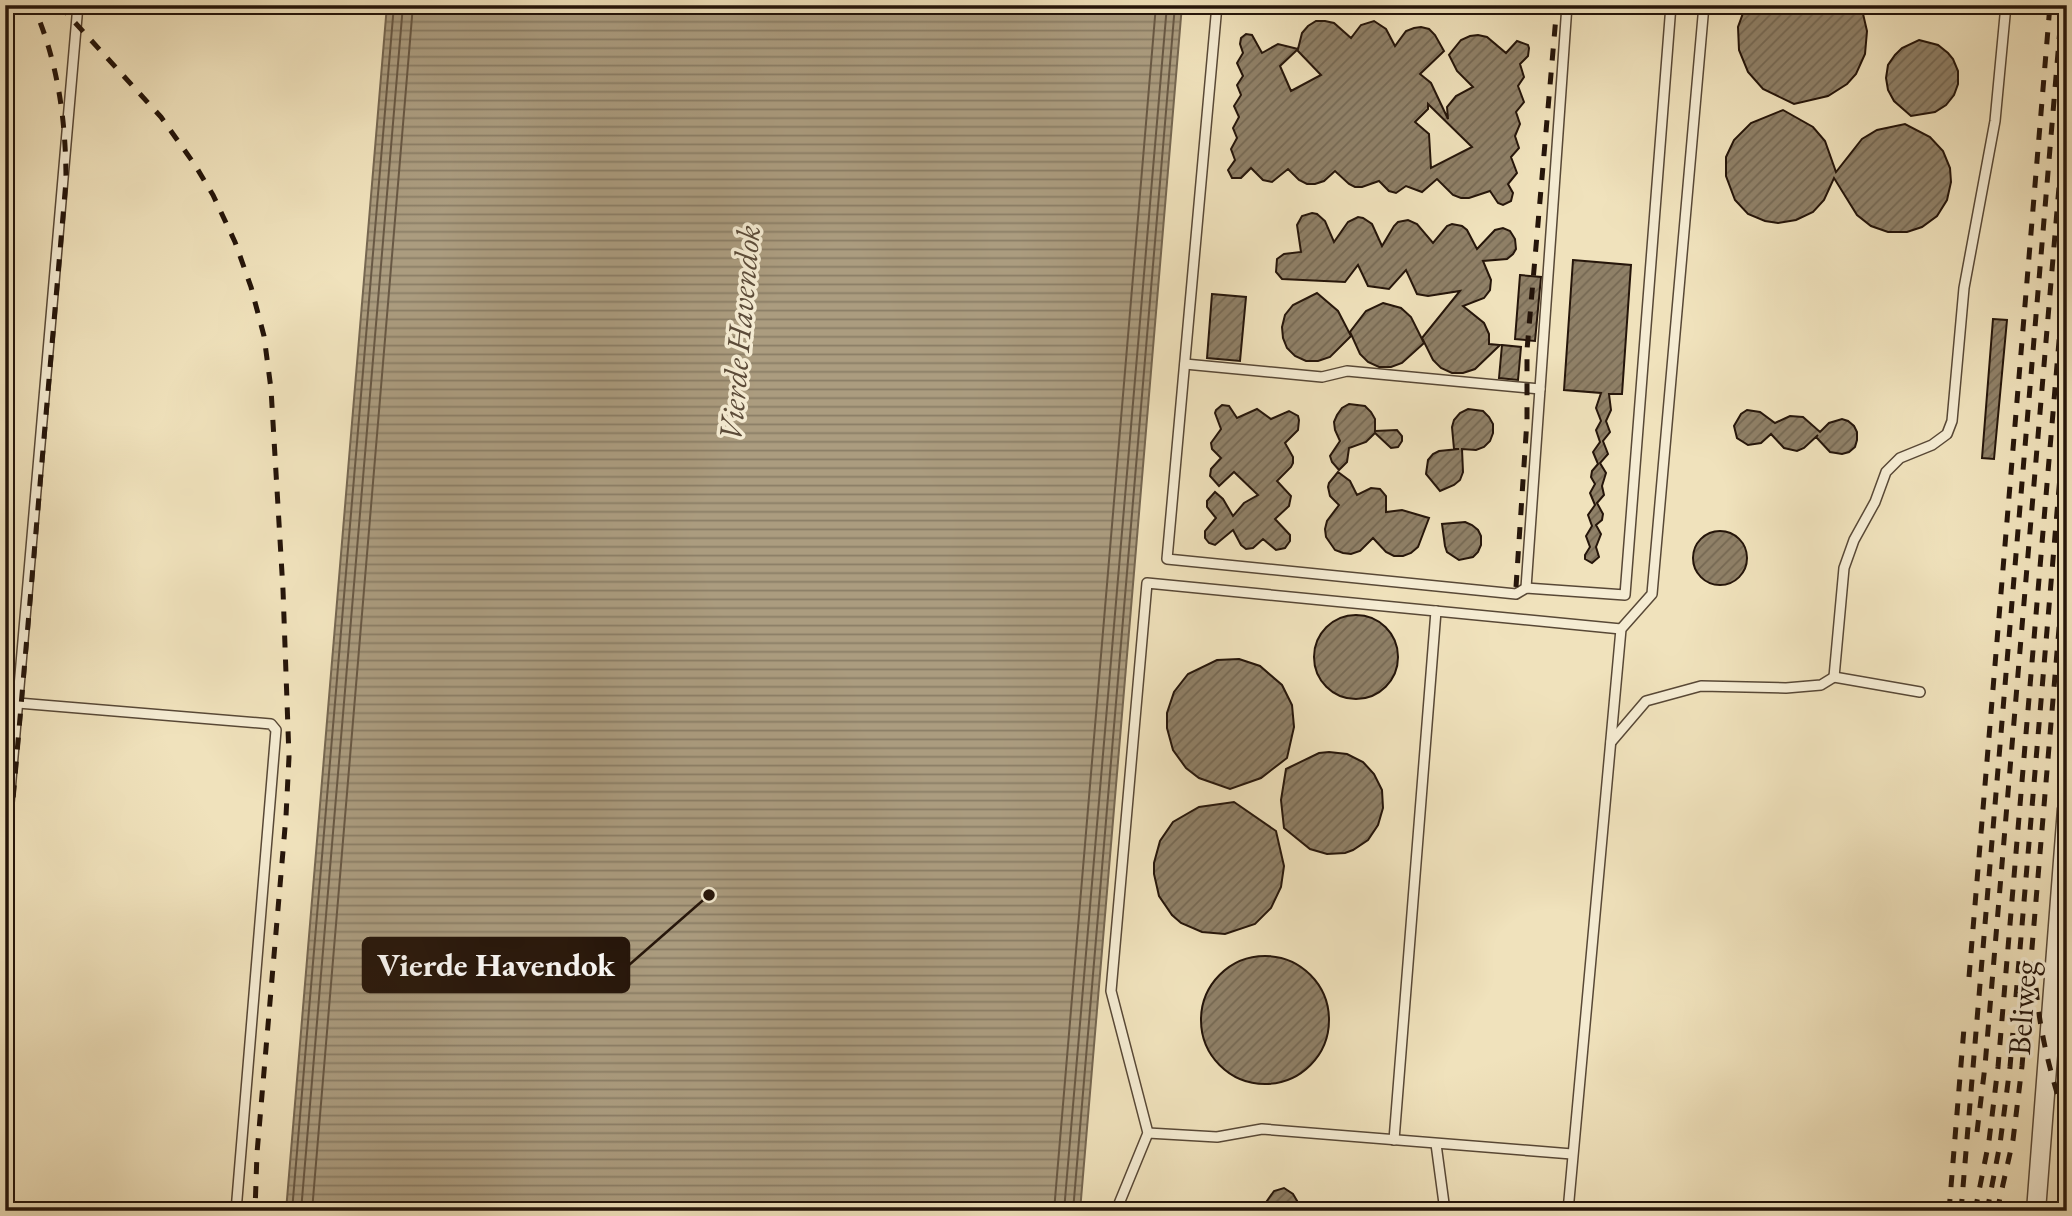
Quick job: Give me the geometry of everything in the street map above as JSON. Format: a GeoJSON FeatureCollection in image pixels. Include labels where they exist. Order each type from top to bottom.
{"type":"FeatureCollection","features":[{"type":"Feature","properties":{"kind":"street","name":"Beliweg"},"geometry":{"type":"LineString","coordinates":[[2036,1211],[2067,809]]}},
{"type":"Feature","properties":{"kind":"lane"},"geometry":{"type":"LineString","coordinates":[[5,849],[78,5]]}},
{"type":"Feature","properties":{"kind":"lane"},"geometry":{"type":"LineString","coordinates":[[1217,5],[1167,559],[1516,594],[1526,587],[1625,595],[1671,5]]}},
{"type":"Feature","properties":{"kind":"lane"},"geometry":{"type":"LineString","coordinates":[[1526,587],[1567,5]]}},
{"type":"Feature","properties":{"kind":"lane"},"geometry":{"type":"LineString","coordinates":[[1568,1211],[1620,629],[1651,594],[1704,5]]}},
{"type":"Feature","properties":{"kind":"lane"},"geometry":{"type":"LineString","coordinates":[[1833,677],[1844,568],[1854,540],[1875,502],[1886,472],[1900,458],[1932,445],[1947,434],[1952,421],[1964,288],[1995,121],[2006,5]]}},
{"type":"Feature","properties":{"kind":"lane"},"geometry":{"type":"LineString","coordinates":[[1185,364],[1322,377],[1347,371],[1540,389]]}},
{"type":"Feature","properties":{"kind":"lane"},"geometry":{"type":"LineString","coordinates":[[1115,1211],[1148,1133],[1111,991],[1147,583],[1620,629]]}},
{"type":"Feature","properties":{"kind":"lane"},"geometry":{"type":"LineString","coordinates":[[1394,1140],[1436,611]]}},
{"type":"Feature","properties":{"kind":"lane"},"geometry":{"type":"LineString","coordinates":[[1611,742],[1646,701],[1701,686],[1786,688],[1821,685],[1833,677],[1920,692]]}},
{"type":"Feature","properties":{"kind":"lane"},"geometry":{"type":"LineString","coordinates":[[18,703],[271,724],[276,730],[236,1211]]}},
{"type":"Feature","properties":{"kind":"lane"},"geometry":{"type":"LineString","coordinates":[[1148,1133],[1217,1137],[1262,1129],[1572,1154]]}},
{"type":"Feature","properties":{"kind":"lane"},"geometry":{"type":"LineString","coordinates":[[1436,1144],[1445,1211]]}},
{"type":"Feature","properties":{"kind":"water","name":"Vierde Havendok"},"geometry":{"type":"Polygon","coordinates":[[[387,5],[1182,5],[1080,1211],[286,1211],[387,5]]]}},
{"type":"Feature","properties":{"kind":"building"},"geometry":{"type":"Polygon","coordinates":[[[1746,5],[1861,5],[1867,31],[1865,54],[1856,74],[1847,84],[1828,96],[1794,104],[1763,89],[1748,72],[1739,50],[1738,27],[1746,5]]]}},
{"type":"Feature","properties":{"kind":"building"},"geometry":{"type":"Polygon","coordinates":[[[1316,21],[1334,23],[1351,38],[1361,25],[1374,21],[1386,29],[1395,46],[1406,31],[1421,27],[1429,29],[1444,51],[1420,74],[1431,83],[1448,119],[1447,107],[1456,96],[1473,87],[1457,71],[1449,55],[1461,40],[1478,35],[1487,37],[1506,53],[1517,41],[1528,45],[1528,56],[1520,64],[1524,77],[1518,86],[1524,102],[1516,112],[1520,124],[1515,136],[1519,148],[1511,157],[1517,173],[1508,184],[1513,193],[1511,201],[1503,205],[1498,203],[1490,191],[1461,198],[1453,195],[1437,179],[1422,192],[1406,186],[1396,193],[1389,191],[1379,181],[1355,187],[1335,171],[1324,181],[1315,184],[1299,180],[1288,169],[1272,182],[1263,180],[1251,168],[1241,178],[1232,178],[1228,170],[1235,160],[1231,149],[1237,138],[1233,128],[1239,117],[1234,106],[1241,95],[1237,85],[1243,76],[1237,63],[1243,53],[1241,38],[1246,34],[1252,35],[1262,53],[1278,44],[1298,49],[1302,33],[1316,21]],[[1297,50],[1280,66],[1291,91],[1321,75],[1297,50]],[[1428,104],[1428,109],[1415,122],[1429,134],[1431,168],[1472,147],[1428,104]]]}},
{"type":"Feature","properties":{"kind":"building"},"geometry":{"type":"Polygon","coordinates":[[[1919,40],[1938,45],[1948,53],[1958,71],[1958,84],[1946,105],[1935,112],[1911,116],[1894,101],[1886,78],[1888,65],[1895,55],[1902,48],[1919,40]]]}},
{"type":"Feature","properties":{"kind":"building"},"geometry":{"type":"Polygon","coordinates":[[[1783,110],[1813,127],[1825,141],[1836,172],[1862,139],[1877,130],[1905,124],[1930,137],[1943,151],[1950,168],[1951,182],[1947,200],[1937,216],[1922,227],[1907,232],[1888,232],[1871,226],[1857,215],[1834,178],[1824,200],[1813,212],[1796,220],[1778,223],[1748,214],[1735,200],[1726,176],[1726,157],[1734,140],[1751,123],[1783,110]]]}},
{"type":"Feature","properties":{"kind":"building"},"geometry":{"type":"Polygon","coordinates":[[[1312,213],[1325,221],[1334,242],[1348,222],[1358,217],[1372,224],[1382,246],[1398,222],[1408,220],[1417,224],[1433,243],[1447,226],[1462,226],[1477,249],[1495,230],[1503,228],[1510,231],[1515,239],[1516,249],[1513,254],[1507,259],[1483,261],[1491,280],[1490,290],[1484,298],[1463,306],[1484,323],[1489,334],[1489,344],[1500,345],[1475,369],[1452,373],[1441,368],[1433,360],[1422,338],[1460,291],[1428,296],[1417,294],[1406,270],[1389,289],[1368,286],[1358,265],[1345,282],[1282,279],[1276,272],[1277,259],[1284,254],[1301,252],[1297,225],[1302,216],[1312,213]]]}},
{"type":"Feature","properties":{"kind":"building"},"geometry":{"type":"Polygon","coordinates":[[[1573,260],[1631,265],[1622,394],[1609,394],[1611,410],[1606,421],[1610,432],[1603,441],[1608,454],[1600,463],[1606,473],[1602,486],[1604,495],[1597,503],[1603,514],[1602,520],[1596,525],[1601,534],[1596,547],[1599,557],[1592,563],[1585,559],[1590,547],[1586,536],[1592,526],[1588,515],[1595,505],[1590,493],[1595,484],[1591,477],[1592,471],[1598,464],[1593,452],[1600,442],[1596,430],[1601,421],[1596,408],[1601,393],[1564,390],[1573,260]]]}},
{"type":"Feature","properties":{"kind":"building"},"geometry":{"type":"Polygon","coordinates":[[[1520,275],[1541,277],[1535,341],[1515,339],[1520,275]]]}},
{"type":"Feature","properties":{"kind":"building"},"geometry":{"type":"Polygon","coordinates":[[[1317,293],[1338,311],[1351,336],[1330,357],[1306,361],[1287,348],[1282,327],[1285,315],[1293,305],[1317,293]]]}},
{"type":"Feature","properties":{"kind":"building"},"geometry":{"type":"Polygon","coordinates":[[[1212,294],[1246,297],[1240,361],[1207,358],[1212,294]]]}},
{"type":"Feature","properties":{"kind":"building"},"geometry":{"type":"Polygon","coordinates":[[[1383,303],[1401,308],[1411,317],[1424,343],[1402,363],[1391,367],[1379,367],[1368,362],[1360,354],[1350,332],[1366,311],[1383,303]]]}},
{"type":"Feature","properties":{"kind":"building"},"geometry":{"type":"Polygon","coordinates":[[[1993,319],[2007,320],[1994,459],[1982,458],[1993,319]]]}},
{"type":"Feature","properties":{"kind":"building"},"geometry":{"type":"Polygon","coordinates":[[[1502,345],[1521,347],[1518,380],[1499,378],[1502,345]]]}},
{"type":"Feature","properties":{"kind":"building"},"geometry":{"type":"Polygon","coordinates":[[[1349,404],[1365,406],[1375,419],[1375,431],[1397,430],[1402,441],[1398,447],[1391,448],[1375,433],[1366,442],[1349,448],[1347,462],[1339,470],[1330,456],[1340,441],[1334,422],[1342,408],[1349,404]]]}},
{"type":"Feature","properties":{"kind":"building"},"geometry":{"type":"Polygon","coordinates":[[[1222,405],[1229,406],[1237,418],[1257,409],[1271,419],[1289,411],[1298,416],[1298,430],[1285,443],[1293,457],[1293,463],[1277,481],[1291,496],[1289,506],[1275,519],[1290,535],[1290,541],[1285,548],[1276,550],[1263,539],[1253,548],[1246,549],[1233,530],[1215,545],[1205,538],[1205,531],[1216,518],[1207,507],[1207,501],[1215,492],[1223,499],[1233,516],[1244,503],[1258,495],[1234,472],[1219,486],[1210,476],[1211,469],[1221,458],[1212,449],[1211,443],[1221,429],[1215,413],[1222,405]]]}},
{"type":"Feature","properties":{"kind":"building"},"geometry":{"type":"Polygon","coordinates":[[[1468,409],[1483,411],[1493,424],[1493,433],[1484,447],[1476,450],[1462,449],[1463,472],[1460,480],[1440,491],[1426,474],[1428,460],[1439,451],[1459,449],[1454,449],[1452,427],[1460,413],[1468,409]]]}},
{"type":"Feature","properties":{"kind":"building"},"geometry":{"type":"Polygon","coordinates":[[[1747,410],[1760,412],[1775,423],[1790,416],[1803,417],[1820,432],[1829,423],[1842,419],[1848,421],[1857,432],[1855,447],[1842,454],[1830,452],[1816,437],[1818,435],[1797,451],[1784,448],[1771,434],[1761,443],[1748,445],[1737,438],[1734,426],[1741,414],[1747,410]]]}},
{"type":"Feature","properties":{"kind":"building"},"geometry":{"type":"Polygon","coordinates":[[[1338,472],[1350,481],[1357,495],[1371,488],[1380,489],[1386,496],[1386,512],[1402,510],[1429,518],[1418,547],[1403,556],[1394,556],[1386,552],[1373,538],[1360,551],[1351,554],[1335,550],[1326,537],[1325,529],[1327,521],[1339,505],[1330,496],[1328,487],[1338,472]]]}},
{"type":"Feature","properties":{"kind":"building"},"geometry":{"type":"Polygon","coordinates":[[[1465,522],[1478,530],[1481,545],[1473,557],[1459,560],[1447,552],[1442,524],[1465,522]]]}},
{"type":"Feature","properties":{"kind":"building"},"geometry":{"type":"Polygon","coordinates":[[[1725,531],[1735,535],[1743,543],[1747,558],[1743,573],[1735,581],[1715,585],[1705,581],[1697,573],[1693,553],[1697,543],[1705,535],[1725,531]]]}},
{"type":"Feature","properties":{"kind":"building"},"geometry":{"type":"Polygon","coordinates":[[[1356,615],[1372,618],[1386,627],[1395,641],[1398,657],[1395,673],[1386,687],[1372,696],[1356,699],[1340,696],[1326,687],[1317,673],[1314,657],[1317,641],[1326,627],[1340,618],[1356,615]]]}},
{"type":"Feature","properties":{"kind":"building"},"geometry":{"type":"Polygon","coordinates":[[[1239,659],[1260,666],[1282,685],[1292,705],[1294,727],[1287,758],[1261,778],[1230,789],[1199,778],[1186,768],[1173,750],[1167,728],[1167,713],[1174,692],[1188,674],[1217,660],[1239,659]]]}},
{"type":"Feature","properties":{"kind":"building"},"geometry":{"type":"Polygon","coordinates":[[[1319,753],[1347,754],[1363,762],[1374,774],[1382,790],[1383,808],[1378,825],[1368,840],[1345,853],[1327,854],[1310,849],[1284,828],[1281,800],[1286,769],[1319,753]]]}},
{"type":"Feature","properties":{"kind":"building"},"geometry":{"type":"Polygon","coordinates":[[[1234,802],[1276,831],[1284,866],[1281,887],[1271,908],[1255,924],[1225,934],[1202,932],[1181,923],[1172,915],[1159,896],[1154,863],[1160,841],[1173,822],[1199,807],[1234,802]]]}},
{"type":"Feature","properties":{"kind":"building"},"geometry":{"type":"Polygon","coordinates":[[[1265,956],[1290,961],[1310,975],[1324,995],[1329,1020],[1324,1045],[1310,1065],[1290,1079],[1265,1084],[1240,1079],[1220,1065],[1206,1045],[1201,1020],[1206,995],[1220,975],[1240,961],[1265,956]]]}},
{"type":"Feature","properties":{"kind":"building"},"geometry":{"type":"Polygon","coordinates":[[[1284,1188],[1293,1194],[1303,1211],[1260,1211],[1274,1191],[1284,1188]]]}},
{"type":"Feature","properties":{"kind":"railway"},"geometry":{"type":"LineString","coordinates":[[5,893],[66,181],[59,91],[49,48],[33,5]]}},
{"type":"Feature","properties":{"kind":"railway"},"geometry":{"type":"LineString","coordinates":[[59,5],[161,117],[195,165],[213,195],[235,242],[264,336],[271,389],[283,590],[289,757],[257,1153],[255,1211]]}},
{"type":"Feature","properties":{"kind":"railway"},"geometry":{"type":"LineString","coordinates":[[1516,587],[1527,420],[1527,350],[1557,5]]}},
{"type":"Feature","properties":{"kind":"railway"},"geometry":{"type":"LineString","coordinates":[[1969,977],[2050,5]]}},
{"type":"Feature","properties":{"kind":"railway"},"geometry":{"type":"LineString","coordinates":[[1961,1211],[2062,5]]}},
{"type":"Feature","properties":{"kind":"railway"},"geometry":{"type":"LineString","coordinates":[[1977,1132],[1985,1066],[2067,92]]}},
{"type":"Feature","properties":{"kind":"railway"},"geometry":{"type":"LineString","coordinates":[[1975,1211],[1989,1141],[1998,1067],[2067,246]]}},
{"type":"Feature","properties":{"kind":"railway"},"geometry":{"type":"LineString","coordinates":[[1987,1211],[2000,1144],[2010,1067],[2067,394]]}},
{"type":"Feature","properties":{"kind":"railway"},"geometry":{"type":"LineString","coordinates":[[1997,1211],[2013,1140],[2022,1066],[2067,534]]}},
{"type":"Feature","properties":{"kind":"railway"},"geometry":{"type":"LineString","coordinates":[[2036,988],[2047,1057],[2067,1124]]}},
{"type":"Feature","properties":{"kind":"railway"},"geometry":{"type":"LineString","coordinates":[[1949,1211],[1964,1028]]}},
{"type":"Feature","properties":{"kind":"place","name":"Vierde Havendok"},"geometry":{"type":"Point","coordinates":[709,895]}}]}
